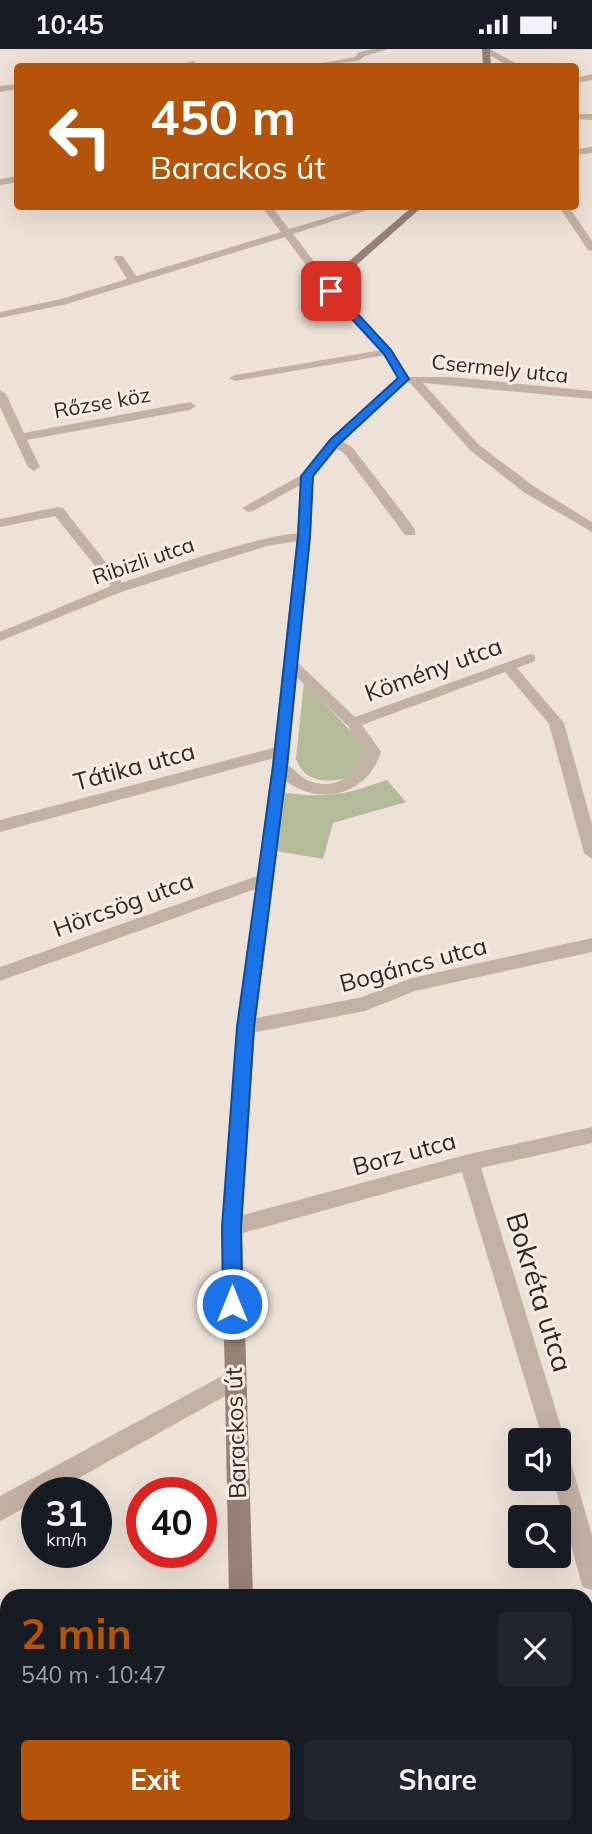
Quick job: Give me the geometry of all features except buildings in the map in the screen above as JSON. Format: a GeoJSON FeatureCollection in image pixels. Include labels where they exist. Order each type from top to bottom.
{"type":"FeatureCollection","features":[{"type":"Feature","properties":{"kind":"street"},"geometry":{"type":"LineString","coordinates":[[332,63],[358,59],[362,54],[385,49]]}},
{"type":"Feature","properties":{"kind":"street"},"geometry":{"type":"LineString","coordinates":[[486,49],[509,63]]}},
{"type":"Feature","properties":{"kind":"street"},"geometry":{"type":"LineString","coordinates":[[269,210],[331,291],[475,448],[530,491],[592,528]]}},
{"type":"Feature","properties":{"kind":"street"},"geometry":{"type":"LineString","coordinates":[[0,314],[63,302],[284,231],[361,210]]}},
{"type":"Feature","properties":{"kind":"street"},"geometry":{"type":"LineString","coordinates":[[331,291],[338,276],[414,210]]}},
{"type":"Feature","properties":{"kind":"street"},"geometry":{"type":"LineString","coordinates":[[566,210],[592,248]]}},
{"type":"Feature","properties":{"kind":"street"},"geometry":{"type":"LineString","coordinates":[[119,258],[132,279]]}},
{"type":"Feature","properties":{"kind":"street"},"geometry":{"type":"LineString","coordinates":[[235,378],[388,352]]}},
{"type":"Feature","properties":{"kind":"street"},"geometry":{"type":"LineString","coordinates":[[248,508],[307,476],[334,442],[409,379]]}},
{"type":"Feature","properties":{"kind":"street","name":"Csermely utca"},"geometry":{"type":"LineString","coordinates":[[409,379],[592,395]]}},
{"type":"Feature","properties":{"kind":"street"},"geometry":{"type":"LineString","coordinates":[[0,394],[34,467]]}},
{"type":"Feature","properties":{"kind":"street","name":"Rőzse köz"},"geometry":{"type":"LineString","coordinates":[[21,437],[190,406]]}},
{"type":"Feature","properties":{"kind":"street"},"geometry":{"type":"LineString","coordinates":[[334,442],[348,450],[410,532]]}},
{"type":"Feature","properties":{"kind":"street","name":"Barackos út"},"geometry":{"type":"LineString","coordinates":[[241,1589],[233,1380],[232,1227],[246,1027],[263,880],[281,759],[304,536],[307,476]]}},
{"type":"Feature","properties":{"kind":"street"},"geometry":{"type":"LineString","coordinates":[[0,523],[58,511],[119,588]]}},
{"type":"Feature","properties":{"kind":"street","name":"Ribizli utca"},"geometry":{"type":"LineString","coordinates":[[0,637],[119,588],[265,542],[304,536]]}},
{"type":"Feature","properties":{"kind":"street","name":"Kömény utca"},"geometry":{"type":"LineString","coordinates":[[353,723],[530,658]]}},
{"type":"Feature","properties":{"kind":"street"},"geometry":{"type":"LineString","coordinates":[[281,759],[302,784],[316,788],[341,788],[353,783],[368,769],[373,752],[353,723],[290,663]]}},
{"type":"Feature","properties":{"kind":"street"},"geometry":{"type":"LineString","coordinates":[[507,666],[556,723],[592,853]]}},
{"type":"Feature","properties":{"kind":"street","name":"Tátika utca"},"geometry":{"type":"LineString","coordinates":[[0,826],[281,759]]}},
{"type":"Feature","properties":{"kind":"street","name":"Hörcsög utca"},"geometry":{"type":"LineString","coordinates":[[0,974],[263,880]]}},
{"type":"Feature","properties":{"kind":"street","name":"Bogáncs utca"},"geometry":{"type":"LineString","coordinates":[[246,1027],[365,1004],[412,985],[592,945]]}},
{"type":"Feature","properties":{"kind":"street","name":"Borz utca"},"geometry":{"type":"LineString","coordinates":[[232,1227],[469,1163],[592,1135]]}},
{"type":"Feature","properties":{"kind":"street","name":"Bokréta utca"},"geometry":{"type":"LineString","coordinates":[[469,1163],[550,1428]]}},
{"type":"Feature","properties":{"kind":"street"},"geometry":{"type":"LineString","coordinates":[[0,1509],[233,1380]]}},
{"type":"Feature","properties":{"kind":"street"},"geometry":{"type":"LineString","coordinates":[[568,1491],[592,1579]]}},
{"type":"Feature","properties":{"kind":"green space"},"geometry":{"type":"Polygon","coordinates":[[[304,682],[363,744],[366,754],[351,777],[319,780],[305,773],[296,759],[304,682]]]}},
{"type":"Feature","properties":{"kind":"green space"},"geometry":{"type":"Polygon","coordinates":[[[387,780],[406,802],[333,823],[323,859],[277,851],[285,793],[337,794],[387,780]]]}},
{"type":"Feature","properties":{"kind":"route"},"geometry":{"type":"LineString","coordinates":[[232,1304],[232,1227],[246,1027],[263,880],[280,766],[304,536],[307,476],[334,442],[404,379],[388,352],[331,291]]}}]}
